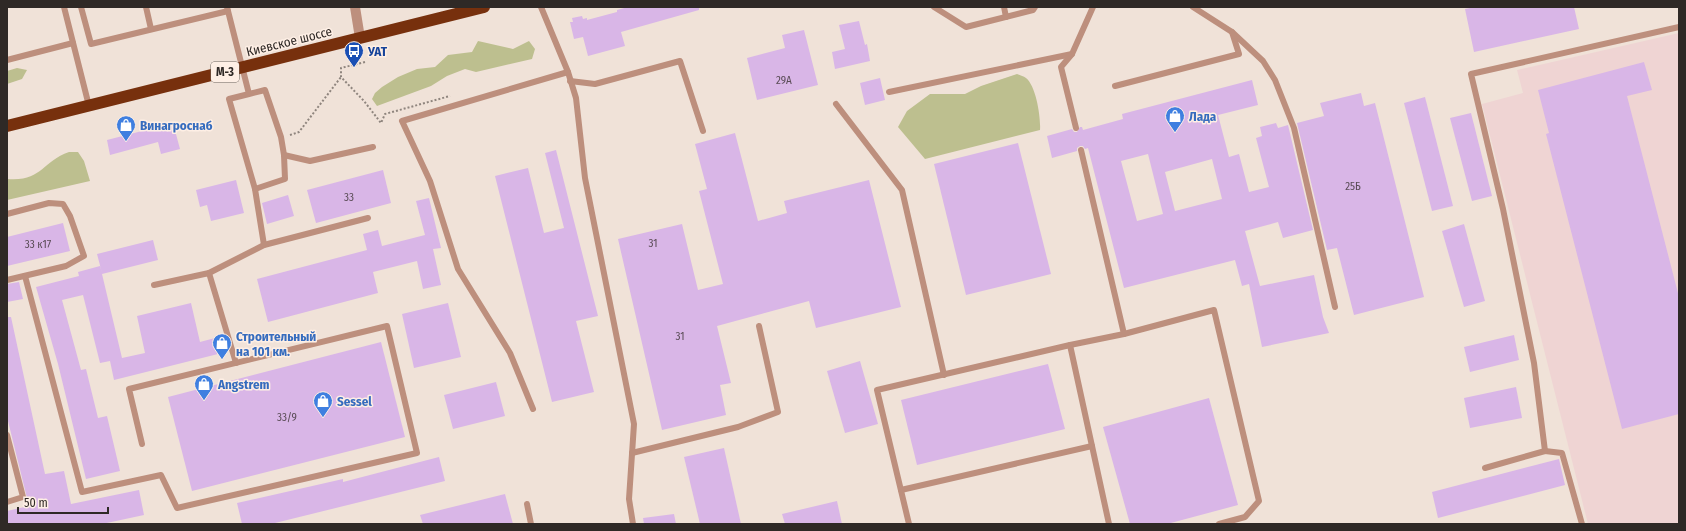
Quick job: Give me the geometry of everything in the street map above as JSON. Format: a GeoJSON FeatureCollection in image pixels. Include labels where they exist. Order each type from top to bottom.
{"type":"FeatureCollection","features":[{"type":"Feature","properties":{"kind":"highway","name":"Киевское шоссе"},"geometry":{"type":"LineString","coordinates":[[7,126],[484,7]]}},
{"type":"Feature","properties":{"kind":"street"},"geometry":{"type":"LineString","coordinates":[[355,7],[360,38]]}},
{"type":"Feature","properties":{"kind":"lane"},"geometry":{"type":"LineString","coordinates":[[64,7],[89,106]]}},
{"type":"Feature","properties":{"kind":"lane"},"geometry":{"type":"LineString","coordinates":[[82,7],[91,44],[228,9],[250,94]]}},
{"type":"Feature","properties":{"kind":"lane"},"geometry":{"type":"LineString","coordinates":[[146,7],[151,29]]}},
{"type":"Feature","properties":{"kind":"lane"},"geometry":{"type":"LineString","coordinates":[[541,7],[568,72],[576,98],[585,178],[634,424],[629,499],[634,524]]}},
{"type":"Feature","properties":{"kind":"lane"},"geometry":{"type":"LineString","coordinates":[[934,7],[966,27],[1033,10],[1035,7]]}},
{"type":"Feature","properties":{"kind":"lane"},"geometry":{"type":"LineString","coordinates":[[1004,7],[1006,17]]}},
{"type":"Feature","properties":{"kind":"lane"},"geometry":{"type":"LineString","coordinates":[[1076,128],[1061,67],[1072,54],[1093,7]]}},
{"type":"Feature","properties":{"kind":"lane"},"geometry":{"type":"LineString","coordinates":[[1193,7],[1232,32],[1263,61],[1275,80],[1294,128],[1335,308]]}},
{"type":"Feature","properties":{"kind":"lane"},"geometry":{"type":"LineString","coordinates":[[1545,451],[1534,363],[1503,209],[1471,74],[1679,27]]}},
{"type":"Feature","properties":{"kind":"lane"},"geometry":{"type":"LineString","coordinates":[[1115,86],[1238,54],[1232,32]]}},
{"type":"Feature","properties":{"kind":"lane"},"geometry":{"type":"LineString","coordinates":[[7,60],[73,43]]}},
{"type":"Feature","properties":{"kind":"lane"},"geometry":{"type":"LineString","coordinates":[[889,92],[1072,54]]}},
{"type":"Feature","properties":{"kind":"lane"},"geometry":{"type":"LineString","coordinates":[[570,81],[595,84],[680,61],[704,131]]}},
{"type":"Feature","properties":{"kind":"lane"},"geometry":{"type":"LineString","coordinates":[[533,409],[510,353],[458,269],[430,181],[402,120],[568,72]]}},
{"type":"Feature","properties":{"kind":"lane"},"geometry":{"type":"LineString","coordinates":[[255,189],[285,179],[284,155],[281,138],[265,90],[229,99],[255,189],[264,245]]}},
{"type":"Feature","properties":{"kind":"lane"},"geometry":{"type":"LineString","coordinates":[[836,104],[902,190],[944,375]]}},
{"type":"Feature","properties":{"kind":"lane"},"geometry":{"type":"LineString","coordinates":[[284,155],[310,161],[373,148]]}},
{"type":"Feature","properties":{"kind":"lane"},"geometry":{"type":"LineString","coordinates":[[1081,150],[1124,334]]}},
{"type":"Feature","properties":{"kind":"lane"},"geometry":{"type":"LineString","coordinates":[[7,214],[50,203],[63,204],[70,216],[84,256],[66,266],[7,280]]}},
{"type":"Feature","properties":{"kind":"lane"},"geometry":{"type":"LineString","coordinates":[[154,285],[209,273],[264,245],[368,218]]}},
{"type":"Feature","properties":{"kind":"lane"},"geometry":{"type":"LineString","coordinates":[[209,273],[236,363]]}},
{"type":"Feature","properties":{"kind":"lane"},"geometry":{"type":"LineString","coordinates":[[25,276],[82,492],[161,474],[177,508],[417,453],[387,326],[129,389],[142,444]]}},
{"type":"Feature","properties":{"kind":"lane"},"geometry":{"type":"LineString","coordinates":[[909,524],[877,390],[1124,334],[1214,310],[1259,501],[1245,517],[1219,524]]}},
{"type":"Feature","properties":{"kind":"lane"},"geometry":{"type":"LineString","coordinates":[[632,453],[738,427],[778,412],[759,326]]}},
{"type":"Feature","properties":{"kind":"lane"},"geometry":{"type":"LineString","coordinates":[[1070,346],[1109,524]]}},
{"type":"Feature","properties":{"kind":"lane"},"geometry":{"type":"LineString","coordinates":[[7,435],[22,497],[7,502]]}},
{"type":"Feature","properties":{"kind":"lane"},"geometry":{"type":"LineString","coordinates":[[901,490],[1092,446]]}},
{"type":"Feature","properties":{"kind":"lane"},"geometry":{"type":"LineString","coordinates":[[1485,468],[1545,451],[1562,453],[1582,524]]}},
{"type":"Feature","properties":{"kind":"lane"},"geometry":{"type":"LineString","coordinates":[[527,504],[532,524]]}},
{"type":"Feature","properties":{"kind":"path"},"geometry":{"type":"LineString","coordinates":[[281,138],[299,132],[341,77],[342,68],[365,62]]}},
{"type":"Feature","properties":{"kind":"path"},"geometry":{"type":"LineString","coordinates":[[341,77],[364,101],[381,123],[385,114],[452,96]]}},
{"type":"Feature","properties":{"kind":"shaded area"},"geometry":{"type":"Polygon","coordinates":[[[1679,33],[1679,524],[1588,524],[1482,104],[1523,93],[1517,70],[1679,33]]]}},
{"type":"Feature","properties":{"kind":"green space"},"geometry":{"type":"Polygon","coordinates":[[[478,41],[513,49],[529,41],[535,49],[532,59],[476,72],[465,69],[447,76],[431,86],[377,106],[372,99],[375,93],[382,87],[398,77],[417,69],[435,67],[448,55],[472,52],[478,41]]]}},
{"type":"Feature","properties":{"kind":"green space"},"geometry":{"type":"Polygon","coordinates":[[[17,68],[27,70],[22,79],[7,84],[7,71],[17,68]]]}},
{"type":"Feature","properties":{"kind":"green space"},"geometry":{"type":"Polygon","coordinates":[[[1017,74],[1026,78],[1033,88],[1039,110],[1040,130],[925,159],[898,127],[907,111],[930,94],[965,94],[981,86],[1017,74]]]}},
{"type":"Feature","properties":{"kind":"green space"},"geometry":{"type":"Polygon","coordinates":[[[69,152],[78,152],[84,161],[90,181],[7,200],[7,179],[19,179],[35,174],[52,161],[69,152]]]}},
{"type":"Feature","properties":{"kind":"building"},"geometry":{"type":"Polygon","coordinates":[[[628,7],[699,7],[699,10],[621,32],[625,46],[588,56],[583,37],[574,39],[570,22],[573,22],[572,18],[582,16],[583,19],[587,18],[587,20],[617,12],[617,10],[628,7]]]}},
{"type":"Feature","properties":{"kind":"building"},"geometry":{"type":"Polygon","coordinates":[[[1475,7],[1574,7],[1579,29],[1474,52],[1465,9],[1475,7]]]}},
{"type":"Feature","properties":{"kind":"building"},"geometry":{"type":"Polygon","coordinates":[[[859,21],[865,45],[867,44],[870,61],[835,69],[832,52],[845,49],[839,25],[859,21]]]}},
{"type":"Feature","properties":{"kind":"building"},"geometry":{"type":"Polygon","coordinates":[[[804,30],[818,85],[757,100],[747,58],[785,48],[782,35],[804,30]]]}},
{"type":"Feature","properties":{"kind":"building"},"geometry":{"type":"Polygon","coordinates":[[[1644,62],[1652,90],[1627,96],[1679,297],[1679,414],[1622,429],[1546,134],[1549,133],[1538,90],[1644,62]]]}},
{"type":"Feature","properties":{"kind":"building"},"geometry":{"type":"Polygon","coordinates":[[[880,78],[885,100],[865,105],[860,83],[880,78]]]}},
{"type":"Feature","properties":{"kind":"building"},"geometry":{"type":"Polygon","coordinates":[[[1252,80],[1258,105],[1218,115],[1229,157],[1239,154],[1249,192],[1269,187],[1256,138],[1262,136],[1260,127],[1276,123],[1278,128],[1288,125],[1313,230],[1283,238],[1278,222],[1245,231],[1260,286],[1314,275],[1323,317],[1329,333],[1262,347],[1249,284],[1242,286],[1235,260],[1124,288],[1088,148],[1085,149],[1083,146],[1080,146],[1077,148],[1077,151],[1052,158],[1047,136],[1072,129],[1074,132],[1077,132],[1080,127],[1082,127],[1083,130],[1123,119],[1122,114],[1252,80]],[[1148,154],[1121,161],[1137,221],[1163,214],[1148,154]],[[1212,159],[1165,172],[1175,211],[1222,199],[1212,159]]]}},
{"type":"Feature","properties":{"kind":"building"},"geometry":{"type":"Polygon","coordinates":[[[1361,93],[1364,106],[1375,103],[1424,297],[1354,315],[1337,248],[1327,250],[1297,123],[1324,116],[1320,103],[1361,93]]]}},
{"type":"Feature","properties":{"kind":"building"},"geometry":{"type":"Polygon","coordinates":[[[1425,97],[1453,206],[1432,211],[1404,103],[1425,97]]]}},
{"type":"Feature","properties":{"kind":"building"},"geometry":{"type":"Polygon","coordinates":[[[1471,113],[1492,196],[1472,201],[1450,118],[1471,113]]]}},
{"type":"Feature","properties":{"kind":"building"},"geometry":{"type":"Polygon","coordinates":[[[173,123],[180,149],[161,154],[158,142],[110,155],[107,140],[173,123]]]}},
{"type":"Feature","properties":{"kind":"building"},"geometry":{"type":"Polygon","coordinates":[[[735,133],[758,221],[787,213],[784,201],[869,180],[901,307],[816,328],[809,301],[717,326],[731,383],[720,385],[726,415],[662,430],[618,239],[682,224],[698,290],[723,284],[699,191],[707,189],[695,144],[735,133]]]}},
{"type":"Feature","properties":{"kind":"building"},"geometry":{"type":"Polygon","coordinates":[[[1018,143],[1051,274],[966,295],[934,164],[1018,143]]]}},
{"type":"Feature","properties":{"kind":"building"},"geometry":{"type":"Polygon","coordinates":[[[556,150],[598,316],[576,321],[594,392],[552,402],[495,176],[528,168],[544,233],[564,228],[545,153],[556,150]]]}},
{"type":"Feature","properties":{"kind":"building"},"geometry":{"type":"Polygon","coordinates":[[[383,170],[391,203],[316,223],[307,190],[383,170]]]}},
{"type":"Feature","properties":{"kind":"building"},"geometry":{"type":"Polygon","coordinates":[[[236,180],[244,213],[211,221],[207,205],[200,207],[196,190],[236,180]]]}},
{"type":"Feature","properties":{"kind":"building"},"geometry":{"type":"Polygon","coordinates":[[[288,195],[294,216],[267,224],[262,203],[288,195]]]}},
{"type":"Feature","properties":{"kind":"building"},"geometry":{"type":"Polygon","coordinates":[[[429,198],[441,248],[433,249],[441,285],[423,289],[417,261],[373,272],[378,293],[268,322],[257,279],[367,250],[363,234],[378,230],[382,246],[425,235],[416,201],[429,198]]]}},
{"type":"Feature","properties":{"kind":"building"},"geometry":{"type":"Polygon","coordinates":[[[63,223],[70,251],[7,266],[7,237],[63,223]]]}},
{"type":"Feature","properties":{"kind":"building"},"geometry":{"type":"Polygon","coordinates":[[[1464,224],[1485,301],[1464,307],[1442,231],[1464,224]]]}},
{"type":"Feature","properties":{"kind":"building"},"geometry":{"type":"Polygon","coordinates":[[[153,240],[158,260],[102,274],[122,358],[145,353],[137,316],[191,303],[200,342],[215,338],[218,354],[114,380],[110,361],[100,363],[83,295],[62,300],[81,370],[86,369],[98,418],[107,416],[120,471],[86,479],[58,364],[36,287],[79,276],[78,272],[100,266],[102,273],[97,254],[153,240]]]}},
{"type":"Feature","properties":{"kind":"building"},"geometry":{"type":"Polygon","coordinates":[[[19,282],[23,299],[7,302],[7,284],[19,282]]]}},
{"type":"Feature","properties":{"kind":"building"},"geometry":{"type":"Polygon","coordinates":[[[448,303],[461,357],[414,368],[402,314],[448,303]]]}},
{"type":"Feature","properties":{"kind":"building"},"geometry":{"type":"Polygon","coordinates":[[[7,317],[11,317],[45,474],[64,471],[71,504],[139,490],[144,515],[102,524],[7,524],[7,511],[29,506],[7,417],[7,317]]]}},
{"type":"Feature","properties":{"kind":"building"},"geometry":{"type":"Polygon","coordinates":[[[1514,335],[1519,360],[1470,372],[1464,347],[1514,335]]]}},
{"type":"Feature","properties":{"kind":"building"},"geometry":{"type":"Polygon","coordinates":[[[381,342],[405,437],[192,491],[168,397],[381,342]]]}},
{"type":"Feature","properties":{"kind":"building"},"geometry":{"type":"Polygon","coordinates":[[[860,361],[878,424],[845,433],[827,371],[860,361]]]}},
{"type":"Feature","properties":{"kind":"building"},"geometry":{"type":"Polygon","coordinates":[[[1048,364],[1065,429],[917,465],[901,400],[1048,364]]]}},
{"type":"Feature","properties":{"kind":"building"},"geometry":{"type":"Polygon","coordinates":[[[496,382],[505,416],[453,429],[444,395],[496,382]]]}},
{"type":"Feature","properties":{"kind":"building"},"geometry":{"type":"Polygon","coordinates":[[[1516,387],[1522,418],[1470,428],[1464,398],[1516,387]]]}},
{"type":"Feature","properties":{"kind":"building"},"geometry":{"type":"Polygon","coordinates":[[[1209,398],[1238,505],[1167,524],[1130,524],[1103,427],[1209,398]]]}},
{"type":"Feature","properties":{"kind":"building"},"geometry":{"type":"Polygon","coordinates":[[[724,448],[741,524],[700,524],[684,457],[724,448]]]}},
{"type":"Feature","properties":{"kind":"building"},"geometry":{"type":"Polygon","coordinates":[[[439,457],[445,481],[271,524],[242,524],[237,503],[343,479],[343,482],[439,457]]]}},
{"type":"Feature","properties":{"kind":"building"},"geometry":{"type":"Polygon","coordinates":[[[1559,459],[1565,485],[1438,518],[1432,492],[1559,459]]]}},
{"type":"Feature","properties":{"kind":"building"},"geometry":{"type":"Polygon","coordinates":[[[505,494],[513,524],[423,524],[420,515],[505,494]]]}},
{"type":"Feature","properties":{"kind":"building"},"geometry":{"type":"Polygon","coordinates":[[[837,501],[842,524],[785,524],[782,514],[837,501]]]}},
{"type":"Feature","properties":{"kind":"building"},"geometry":{"type":"Polygon","coordinates":[[[674,514],[676,524],[644,524],[643,518],[674,514]]]}},
{"type":"Feature","properties":{"kind":"place","name":"УАТ"},"geometry":{"type":"Point","coordinates":[354,68]}},
{"type":"Feature","properties":{"kind":"place","name":"Лада"},"geometry":{"type":"Point","coordinates":[1175,133]}},
{"type":"Feature","properties":{"kind":"place","name":"Винагроснаб"},"geometry":{"type":"Point","coordinates":[126,142]}},
{"type":"Feature","properties":{"kind":"place","name":"Строительный на 101 км."},"geometry":{"type":"Point","coordinates":[222,360]}},
{"type":"Feature","properties":{"kind":"place","name":"Angstrem"},"geometry":{"type":"Point","coordinates":[204,401]}},
{"type":"Feature","properties":{"kind":"place","name":"Sessel"},"geometry":{"type":"Point","coordinates":[323,418]}}]}
